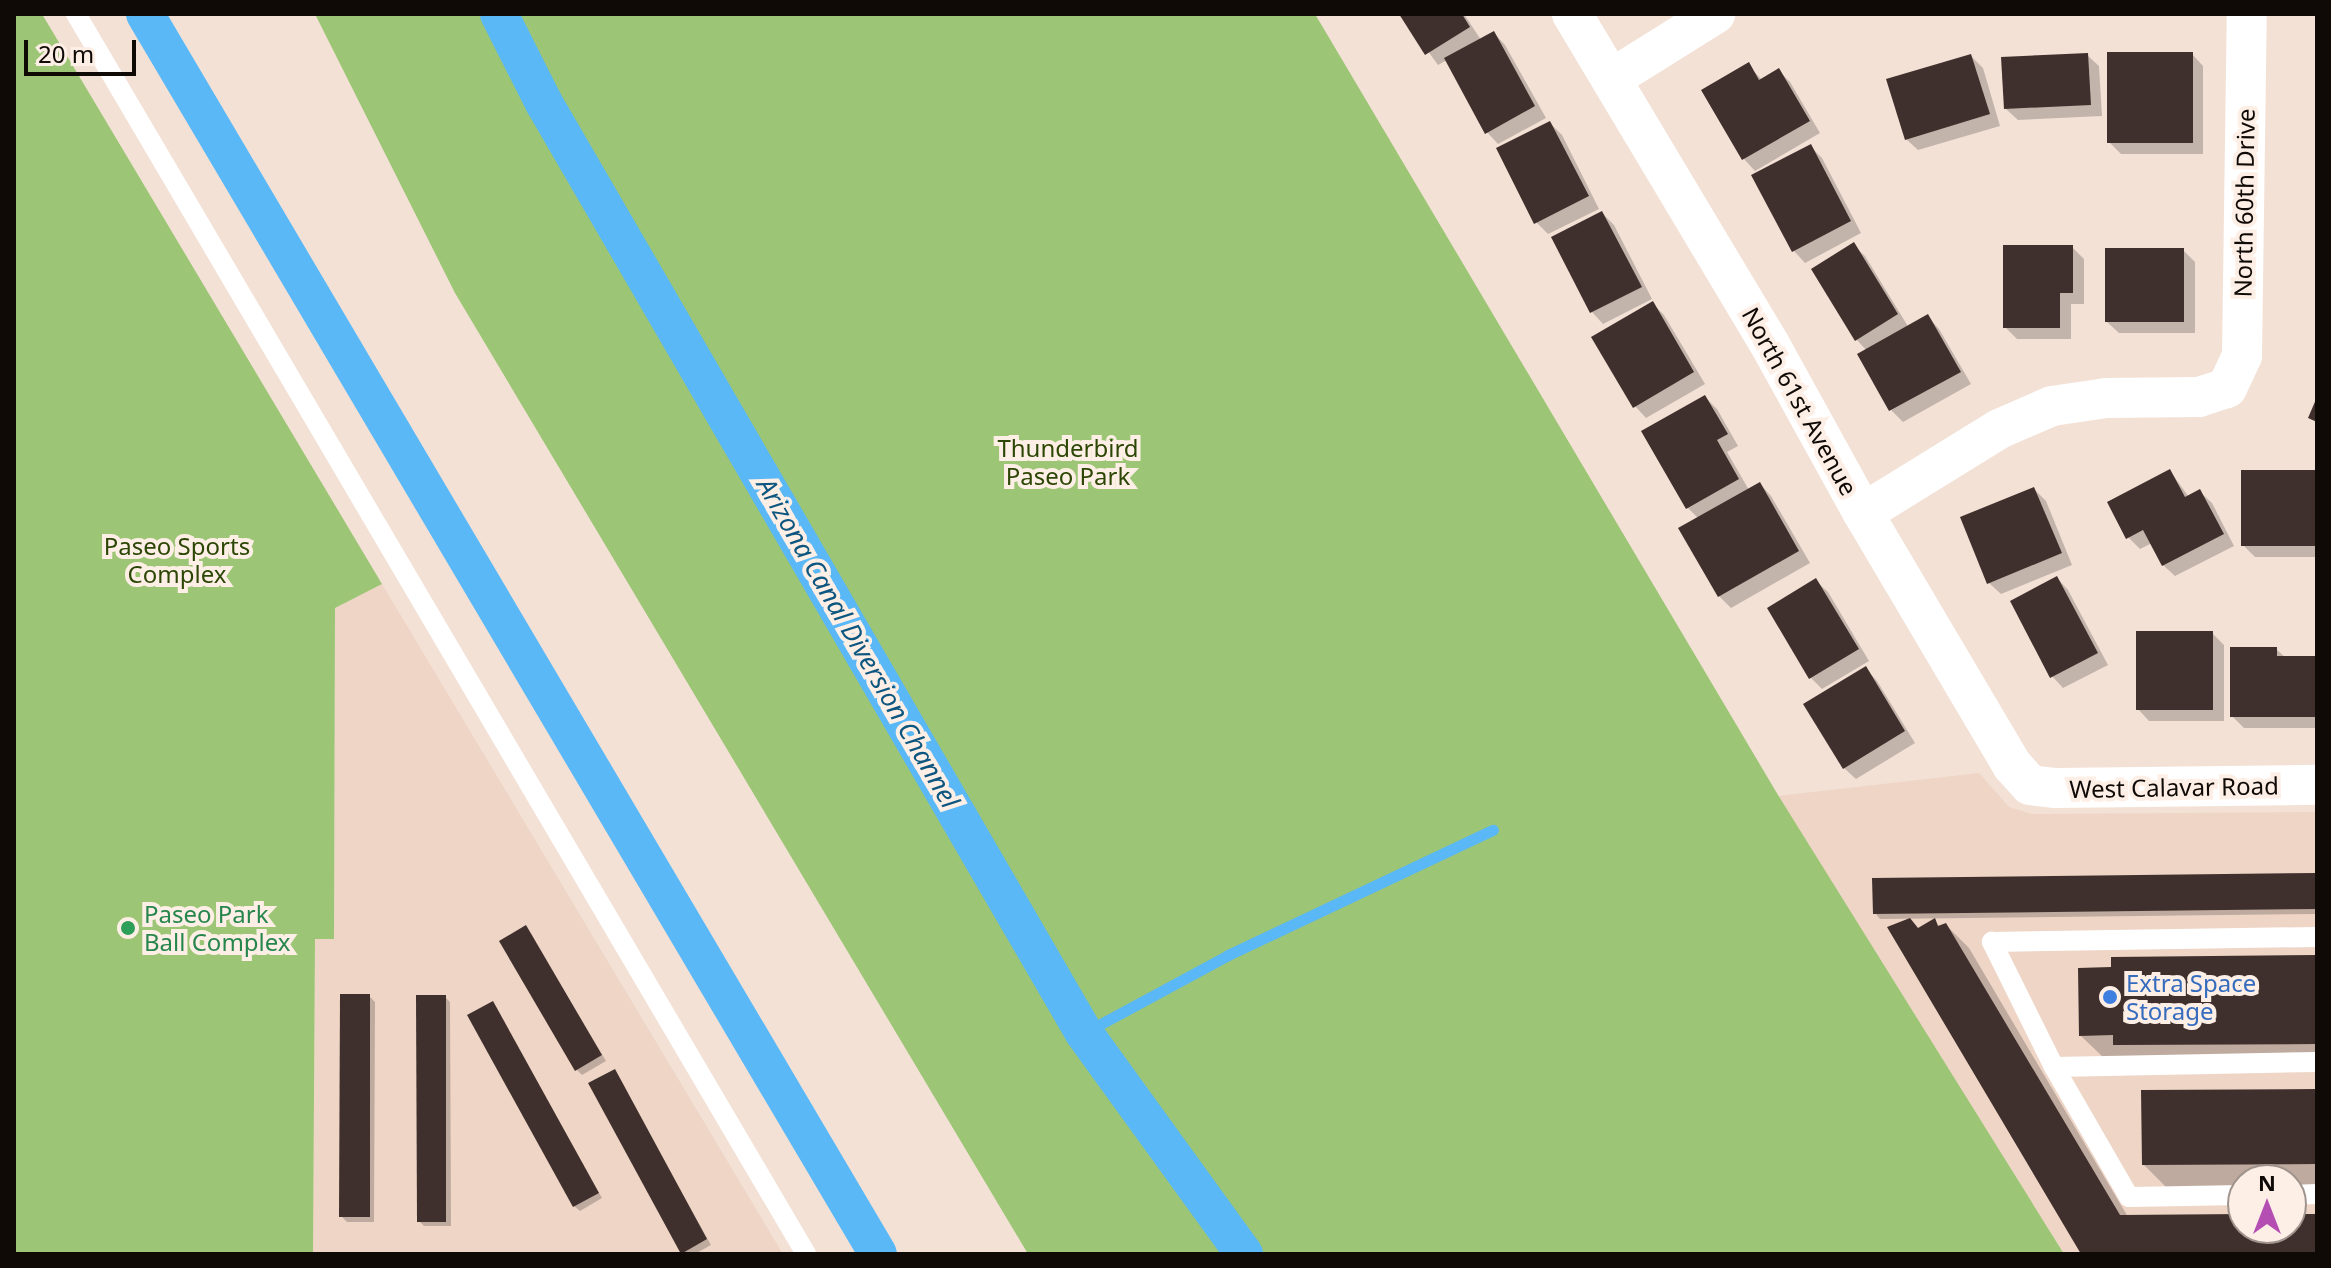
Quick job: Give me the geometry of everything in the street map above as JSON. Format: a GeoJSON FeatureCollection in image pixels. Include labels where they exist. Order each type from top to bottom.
{"type":"FeatureCollection","features":[{"type":"Feature","properties":{"kind":"street","name":"North 61st Avenue"},"geometry":{"type":"LineString","coordinates":[[1572,14],[1769,343],[1863,513],[2012,765],[2030,785]]}},
{"type":"Feature","properties":{"kind":"street"},"geometry":{"type":"LineString","coordinates":[[1611,79],[1715,14]]}},
{"type":"Feature","properties":{"kind":"street","name":"North 60th Drive"},"geometry":{"type":"LineString","coordinates":[[1863,513],[1999,429],[2052,406],[2106,398],[2199,397],[2227,388],[2242,356],[2247,14]]}},
{"type":"Feature","properties":{"kind":"street","name":"West Calavar Road"},"geometry":{"type":"LineString","coordinates":[[2030,785],[2056,788],[2317,785]]}},
{"type":"Feature","properties":{"kind":"lane"},"geometry":{"type":"LineString","coordinates":[[76,14],[806,1254]]}},
{"type":"Feature","properties":{"kind":"lane"},"geometry":{"type":"LineString","coordinates":[[2227,1195],[2129,1197],[2054,1067],[1992,942],[2317,937]]}},
{"type":"Feature","properties":{"kind":"lane"},"geometry":{"type":"LineString","coordinates":[[2054,1067],[2317,1062]]}},
{"type":"Feature","properties":{"kind":"shaded area"},"geometry":{"type":"Polygon","coordinates":[[[382,584],[783,1254],[313,1254],[315,938],[334,938],[335,608],[382,584]]]}},
{"type":"Feature","properties":{"kind":"shaded area","name":"Extra Space Storage"},"geometry":{"type":"Polygon","coordinates":[[[1979,773],[2009,807],[2032,814],[2317,812],[2317,1254],[2064,1254],[1778,796],[1979,773]]]}},
{"type":"Feature","properties":{"kind":"green space","name":"Paseo Sports Complex"},"geometry":{"type":"Polygon","coordinates":[[[14,14],[42,14],[382,584],[335,608],[334,939],[315,939],[313,1254],[14,1254],[14,14]]]}},
{"type":"Feature","properties":{"kind":"green space","name":"Thunderbird Paseo Park"},"geometry":{"type":"Polygon","coordinates":[[[315,14],[1315,14],[1778,795],[2064,1254],[1028,1254],[455,293],[315,14]]]}},
{"type":"Feature","properties":{"kind":"building"},"geometry":{"type":"Polygon","coordinates":[[[1399,14],[1462,14],[1470,27],[1425,55],[1399,14]]]}},
{"type":"Feature","properties":{"kind":"building"},"geometry":{"type":"Polygon","coordinates":[[[1494,31],[1535,106],[1485,134],[1444,58],[1494,31]]]}},
{"type":"Feature","properties":{"kind":"building"},"geometry":{"type":"Polygon","coordinates":[[[2107,52],[2193,52],[2193,143],[2107,143],[2107,52]]]}},
{"type":"Feature","properties":{"kind":"building"},"geometry":{"type":"Polygon","coordinates":[[[2088,53],[2091,105],[2004,109],[2001,57],[2088,53]]]}},
{"type":"Feature","properties":{"kind":"building"},"geometry":{"type":"Polygon","coordinates":[[[1971,54],[1990,114],[1905,140],[1886,79],[1971,54]]]}},
{"type":"Feature","properties":{"kind":"building"},"geometry":{"type":"Polygon","coordinates":[[[1749,62],[1759,80],[1779,68],[1810,121],[1742,160],[1701,90],[1749,62]]]}},
{"type":"Feature","properties":{"kind":"building"},"geometry":{"type":"Polygon","coordinates":[[[1550,121],[1589,196],[1534,224],[1496,148],[1550,121]]]}},
{"type":"Feature","properties":{"kind":"building"},"geometry":{"type":"Polygon","coordinates":[[[1811,144],[1851,221],[1792,252],[1751,175],[1811,144]]]}},
{"type":"Feature","properties":{"kind":"building"},"geometry":{"type":"Polygon","coordinates":[[[1602,211],[1642,287],[1590,313],[1551,237],[1602,211]]]}},
{"type":"Feature","properties":{"kind":"building"},"geometry":{"type":"Polygon","coordinates":[[[1854,242],[1898,314],[1855,341],[1811,269],[1854,242]]]}},
{"type":"Feature","properties":{"kind":"building"},"geometry":{"type":"Polygon","coordinates":[[[2003,245],[2073,245],[2073,293],[2060,293],[2060,328],[2003,328],[2003,245]]]}},
{"type":"Feature","properties":{"kind":"building"},"geometry":{"type":"Polygon","coordinates":[[[2105,248],[2184,248],[2184,322],[2105,322],[2105,248]]]}},
{"type":"Feature","properties":{"kind":"building"},"geometry":{"type":"Polygon","coordinates":[[[1653,301],[1694,372],[1633,408],[1591,337],[1653,301]]]}},
{"type":"Feature","properties":{"kind":"building"},"geometry":{"type":"Polygon","coordinates":[[[1928,314],[1961,372],[1889,411],[1857,354],[1928,314]]]}},
{"type":"Feature","properties":{"kind":"building"},"geometry":{"type":"Polygon","coordinates":[[[1705,395],[1728,434],[1717,440],[1739,479],[1686,509],[1641,431],[1705,395]]]}},
{"type":"Feature","properties":{"kind":"building"},"geometry":{"type":"Polygon","coordinates":[[[2317,397],[2317,422],[2308,418],[2317,397]]]}},
{"type":"Feature","properties":{"kind":"building"},"geometry":{"type":"Polygon","coordinates":[[[2170,469],[2185,497],[2200,489],[2224,534],[2162,566],[2143,530],[2126,539],[2107,502],[2170,469]]]}},
{"type":"Feature","properties":{"kind":"building"},"geometry":{"type":"Polygon","coordinates":[[[2241,470],[2317,470],[2317,546],[2241,546],[2241,470]]]}},
{"type":"Feature","properties":{"kind":"building"},"geometry":{"type":"Polygon","coordinates":[[[1760,482],[1799,551],[1718,597],[1678,528],[1760,482]]]}},
{"type":"Feature","properties":{"kind":"building"},"geometry":{"type":"Polygon","coordinates":[[[2034,487],[2062,553],[1987,584],[1960,517],[2034,487]]]}},
{"type":"Feature","properties":{"kind":"building"},"geometry":{"type":"Polygon","coordinates":[[[2057,576],[2098,653],[2050,678],[2010,601],[2057,576]]]}},
{"type":"Feature","properties":{"kind":"building"},"geometry":{"type":"Polygon","coordinates":[[[1816,578],[1859,649],[1809,679],[1767,608],[1816,578]]]}},
{"type":"Feature","properties":{"kind":"building"},"geometry":{"type":"Polygon","coordinates":[[[2136,631],[2213,631],[2213,710],[2136,710],[2136,631]]]}},
{"type":"Feature","properties":{"kind":"building"},"geometry":{"type":"Polygon","coordinates":[[[2230,647],[2277,647],[2277,656],[2316,656],[2316,717],[2230,717],[2230,647]]]}},
{"type":"Feature","properties":{"kind":"building"},"geometry":{"type":"Polygon","coordinates":[[[1866,666],[1905,731],[1843,769],[1803,704],[1866,666]]]}},
{"type":"Feature","properties":{"kind":"building"},"geometry":{"type":"Polygon","coordinates":[[[2317,873],[2317,909],[1873,914],[1872,878],[2317,873]]]}},
{"type":"Feature","properties":{"kind":"building"},"geometry":{"type":"Polygon","coordinates":[[[1910,918],[1918,928],[1935,918],[1938,926],[1946,923],[2120,1215],[2227,1214],[2227,1244],[2307,1244],[2307,1214],[2317,1214],[2317,1254],[2081,1254],[1887,927],[1910,918]]]}},
{"type":"Feature","properties":{"kind":"building"},"geometry":{"type":"Polygon","coordinates":[[[526,925],[602,1055],[575,1071],[499,941],[526,925]]]}},
{"type":"Feature","properties":{"kind":"building"},"geometry":{"type":"Polygon","coordinates":[[[2317,955],[2317,1044],[2113,1045],[2113,1035],[2079,1036],[2078,968],[2111,967],[2111,957],[2317,955]]]}},
{"type":"Feature","properties":{"kind":"building"},"geometry":{"type":"Polygon","coordinates":[[[340,994],[370,994],[370,1217],[339,1217],[340,994]]]}},
{"type":"Feature","properties":{"kind":"building"},"geometry":{"type":"Polygon","coordinates":[[[416,995],[446,995],[446,1222],[417,1222],[416,995]]]}},
{"type":"Feature","properties":{"kind":"building"},"geometry":{"type":"Polygon","coordinates":[[[493,1001],[599,1193],[573,1207],[467,1015],[493,1001]]]}},
{"type":"Feature","properties":{"kind":"building"},"geometry":{"type":"Polygon","coordinates":[[[615,1069],[707,1239],[681,1254],[588,1083],[615,1069]]]}},
{"type":"Feature","properties":{"kind":"building"},"geometry":{"type":"Polygon","coordinates":[[[2317,1089],[2317,1164],[2142,1165],[2141,1090],[2317,1089]]]}},
{"type":"Feature","properties":{"kind":"waterway"},"geometry":{"type":"LineString","coordinates":[[145,14],[878,1254]]}},
{"type":"Feature","properties":{"kind":"waterway","name":"Arizona Canal Diversion Channel"},"geometry":{"type":"LineString","coordinates":[[499,14],[544,103],[1084,1033],[1244,1254]]}},
{"type":"Feature","properties":{"kind":"waterway"},"geometry":{"type":"LineString","coordinates":[[1084,1033],[1228,955],[1493,830]]}},
{"type":"Feature","properties":{"kind":"place","name":"Paseo Park Ball Complex"},"geometry":{"type":"Point","coordinates":[128,928]}},
{"type":"Feature","properties":{"kind":"place","name":"Extra Space Storage"},"geometry":{"type":"Point","coordinates":[2110,997]}}]}
